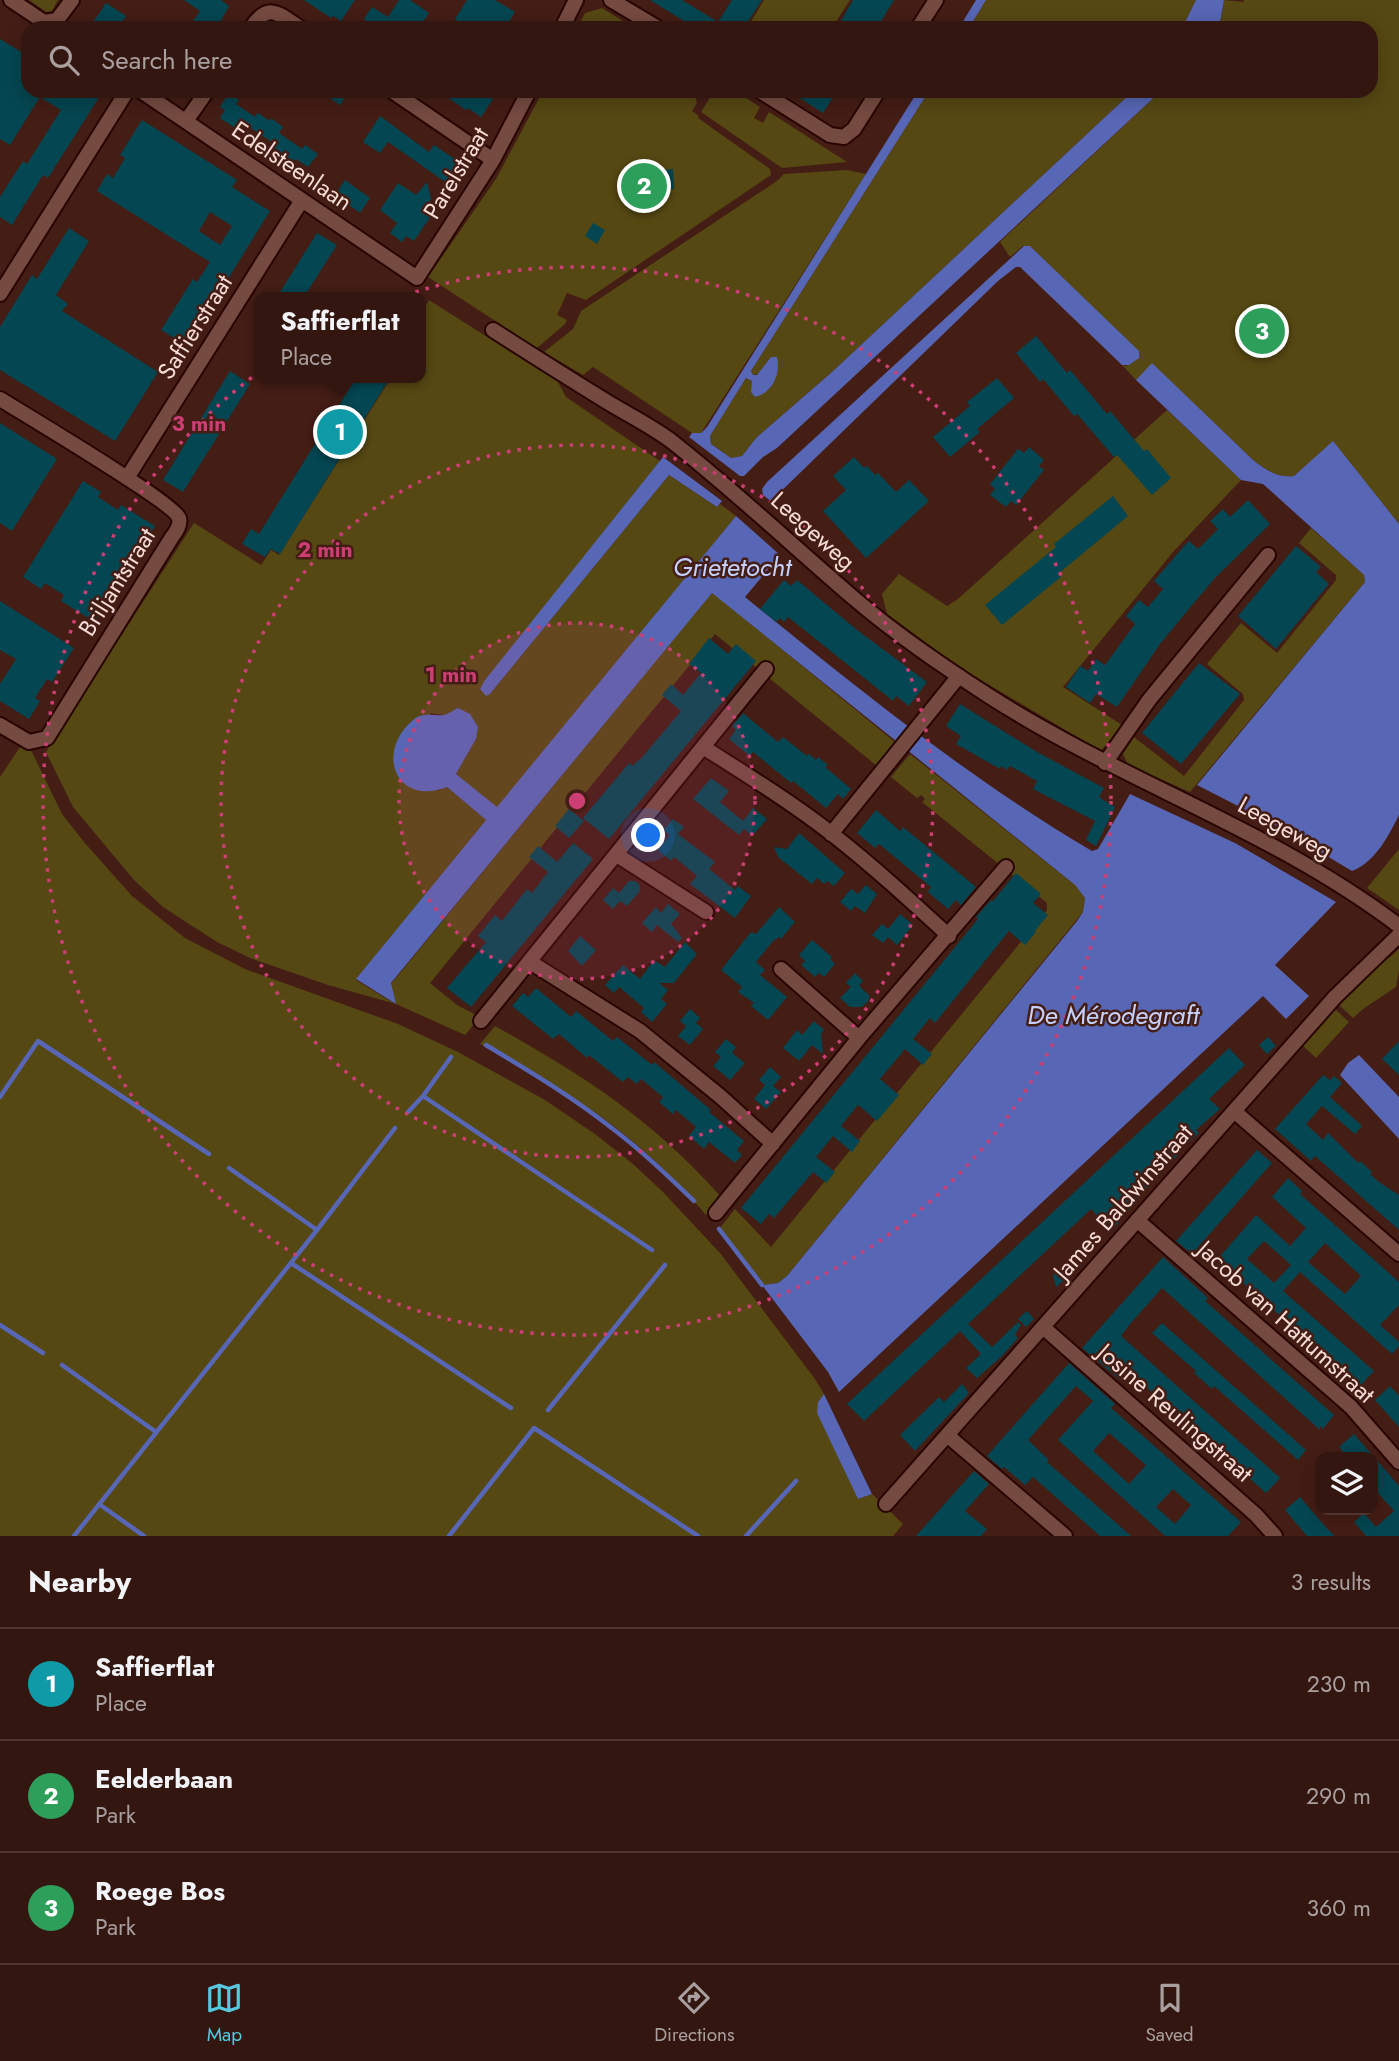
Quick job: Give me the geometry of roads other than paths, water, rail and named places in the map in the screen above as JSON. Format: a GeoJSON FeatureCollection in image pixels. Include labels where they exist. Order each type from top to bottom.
{"type":"FeatureCollection","features":[{"type":"Feature","properties":{"kind":"street"},"geometry":{"type":"LineString","coordinates":[[11,0],[42,21]]}},
{"type":"Feature","properties":{"kind":"street"},"geometry":{"type":"LineString","coordinates":[[61,21],[72,0]]}},
{"type":"Feature","properties":{"kind":"street"},"geometry":{"type":"LineString","coordinates":[[566,21],[576,0]]}},
{"type":"Feature","properties":{"kind":"street"},"geometry":{"type":"LineString","coordinates":[[611,0],[646,21]]}},
{"type":"Feature","properties":{"kind":"street"},"geometry":{"type":"LineString","coordinates":[[922,21],[936,0]]}},
{"type":"Feature","properties":{"kind":"street"},"geometry":{"type":"LineString","coordinates":[[257,21],[263,13],[272,13],[290,21]]}},
{"type":"Feature","properties":{"kind":"street"},"geometry":{"type":"LineString","coordinates":[[0,294],[123,98]]}},
{"type":"Feature","properties":{"kind":"street","name":"Edelsteenlaan"},"geometry":{"type":"LineString","coordinates":[[152,98],[418,278]]}},
{"type":"Feature","properties":{"kind":"street"},"geometry":{"type":"LineString","coordinates":[[186,121],[202,98]]}},
{"type":"Feature","properties":{"kind":"street"},"geometry":{"type":"LineString","coordinates":[[402,98],[493,160]]}},
{"type":"Feature","properties":{"kind":"street","name":"Parelstraat"},"geometry":{"type":"LineString","coordinates":[[418,278],[493,160],[525,98]]}},
{"type":"Feature","properties":{"kind":"street"},"geometry":{"type":"LineString","coordinates":[[771,98],[830,135],[844,137],[854,129],[874,98]]}},
{"type":"Feature","properties":{"kind":"street","name":"Saffierstraat"},"geometry":{"type":"LineString","coordinates":[[127,478],[302,200]]}},
{"type":"Feature","properties":{"kind":"street","name":"Leegeweg"},"geometry":{"type":"LineString","coordinates":[[494,330],[666,438],[739,495],[858,601],[959,676],[1028,721],[1105,763],[1290,855],[1356,895],[1399,926]]}},
{"type":"Feature","properties":{"kind":"street","name":"Briljantstraat"},"geometry":{"type":"LineString","coordinates":[[0,399],[127,478],[172,509],[178,515],[179,522],[47,738],[29,742],[0,725]]}},
{"type":"Feature","properties":{"kind":"street"},"geometry":{"type":"LineString","coordinates":[[1105,763],[1149,699],[1268,555]]}},
{"type":"Feature","properties":{"kind":"street"},"geometry":{"type":"LineString","coordinates":[[481,1021],[765,668]]}},
{"type":"Feature","properties":{"kind":"street"},"geometry":{"type":"LineString","coordinates":[[831,834],[959,676]]}},
{"type":"Feature","properties":{"kind":"street"},"geometry":{"type":"LineString","coordinates":[[704,747],[831,834],[891,883],[949,936]]}},
{"type":"Feature","properties":{"kind":"street"},"geometry":{"type":"LineString","coordinates":[[617,855],[706,912]]}},
{"type":"Feature","properties":{"kind":"street"},"geometry":{"type":"LineString","coordinates":[[716,1213],[859,1038],[1006,867]]}},
{"type":"Feature","properties":{"kind":"street","name":"James Baldwinstraat"},"geometry":{"type":"LineString","coordinates":[[886,1504],[1335,997],[1399,935]]}},
{"type":"Feature","properties":{"kind":"street"},"geometry":{"type":"LineString","coordinates":[[530,962],[640,1031],[721,1097],[773,1144]]}},
{"type":"Feature","properties":{"kind":"street"},"geometry":{"type":"LineString","coordinates":[[781,969],[859,1038]]}},
{"type":"Feature","properties":{"kind":"street"},"geometry":{"type":"LineString","coordinates":[[1234,1111],[1399,1254]]}},
{"type":"Feature","properties":{"kind":"street","name":"Jacob van Hattumstraat"},"geometry":{"type":"LineString","coordinates":[[1137,1220],[1351,1406],[1399,1462]]}},
{"type":"Feature","properties":{"kind":"street","name":"Josine Reulingstraat"},"geometry":{"type":"LineString","coordinates":[[1043,1327],[1256,1515],[1275,1536]]}},
{"type":"Feature","properties":{"kind":"street"},"geometry":{"type":"LineString","coordinates":[[947,1435],[1065,1536]]}},
{"type":"Feature","properties":{"kind":"water"},"geometry":{"type":"Polygon","coordinates":[[[976,0],[986,0],[973,21],[963,21],[976,0]]]}},
{"type":"Feature","properties":{"kind":"water"},"geometry":{"type":"Polygon","coordinates":[[[1196,0],[1224,0],[1220,21],[1186,21],[1196,0]]]}},
{"type":"Feature","properties":{"kind":"water"},"geometry":{"type":"Polygon","coordinates":[[[914,98],[925,98],[751,371],[753,375],[757,375],[771,357],[777,357],[777,376],[771,387],[755,397],[751,392],[752,381],[746,378],[710,436],[711,444],[731,458],[742,456],[756,438],[832,372],[1126,98],[1153,98],[744,476],[740,476],[689,437],[692,433],[701,433],[914,98]]]}},
{"type":"Feature","properties":{"kind":"water"},"geometry":{"type":"Polygon","coordinates":[[[1024,246],[1030,246],[1139,351],[1139,358],[1129,365],[1122,365],[1020,267],[1016,267],[998,281],[771,501],[763,495],[762,489],[767,482],[1024,246]]]}},
{"type":"Feature","properties":{"kind":"water"},"geometry":{"type":"Polygon","coordinates":[[[1152,363],[1253,460],[1272,472],[1282,476],[1294,476],[1333,441],[1399,524],[1399,815],[1374,855],[1368,862],[1352,871],[1275,825],[1197,785],[1365,582],[1364,575],[1263,484],[1241,480],[1136,380],[1152,363]]]}},
{"type":"Feature","properties":{"kind":"water"},"geometry":{"type":"Polygon","coordinates":[[[663,457],[722,501],[717,507],[669,475],[486,696],[480,689],[485,680],[663,457]]]}},
{"type":"Feature","properties":{"kind":"water"},"geometry":{"type":"Polygon","coordinates":[[[736,516],[780,555],[745,597],[914,730],[1046,823],[1092,851],[1098,849],[1130,794],[1235,843],[1336,902],[1275,965],[1309,996],[1286,1019],[1263,996],[839,1392],[828,1372],[762,1285],[778,1283],[787,1276],[1077,921],[1083,912],[1085,898],[1075,885],[712,593],[391,983],[396,1004],[356,979],[486,820],[447,787],[430,791],[415,790],[404,783],[393,761],[401,733],[413,720],[421,716],[444,715],[458,708],[470,714],[478,727],[476,739],[456,774],[497,807],[736,516]]]}},
{"type":"Feature","properties":{"kind":"water"},"geometry":{"type":"Polygon","coordinates":[[[1359,1055],[1399,1097],[1399,1139],[1340,1075],[1348,1063],[1359,1055]]]}},
{"type":"Feature","properties":{"kind":"water"},"geometry":{"type":"Polygon","coordinates":[[[824,1394],[872,1494],[858,1499],[817,1413],[818,1402],[824,1394]]]}},
{"type":"Feature","properties":{"kind":"waterway"},"geometry":{"type":"LineString","coordinates":[[0,1097],[38,1041],[209,1154]]}},
{"type":"Feature","properties":{"kind":"waterway"},"geometry":{"type":"LineString","coordinates":[[486,1045],[598,1117],[645,1155],[694,1201]]}},
{"type":"Feature","properties":{"kind":"waterway"},"geometry":{"type":"LineString","coordinates":[[408,1112],[451,1057]]}},
{"type":"Feature","properties":{"kind":"waterway"},"geometry":{"type":"LineString","coordinates":[[423,1096],[652,1250]]}},
{"type":"Feature","properties":{"kind":"waterway"},"geometry":{"type":"LineString","coordinates":[[74,1536],[395,1128]]}},
{"type":"Feature","properties":{"kind":"waterway"},"geometry":{"type":"LineString","coordinates":[[229,1168],[317,1230]]}},
{"type":"Feature","properties":{"kind":"waterway"},"geometry":{"type":"LineString","coordinates":[[719,1229],[762,1285]]}},
{"type":"Feature","properties":{"kind":"waterway"},"geometry":{"type":"LineString","coordinates":[[291,1263],[511,1408]]}},
{"type":"Feature","properties":{"kind":"waterway"},"geometry":{"type":"LineString","coordinates":[[548,1410],[665,1265]]}},
{"type":"Feature","properties":{"kind":"waterway"},"geometry":{"type":"LineString","coordinates":[[0,1325],[43,1353]]}},
{"type":"Feature","properties":{"kind":"waterway"},"geometry":{"type":"LineString","coordinates":[[62,1365],[156,1432]]}},
{"type":"Feature","properties":{"kind":"waterway"},"geometry":{"type":"LineString","coordinates":[[449,1536],[534,1428],[698,1536]]}},
{"type":"Feature","properties":{"kind":"waterway"},"geometry":{"type":"LineString","coordinates":[[746,1536],[796,1481]]}},
{"type":"Feature","properties":{"kind":"waterway"},"geometry":{"type":"LineString","coordinates":[[99,1504],[144,1536]]}},
{"type":"Feature","properties":{"kind":"place","name":"Eelderbaan"},"geometry":{"type":"Point","coordinates":[644,186]}},
{"type":"Feature","properties":{"kind":"place","name":"Roege Bos"},"geometry":{"type":"Point","coordinates":[1262,331]}},
{"type":"Feature","properties":{"kind":"place","name":"Saffierflat"},"geometry":{"type":"Point","coordinates":[340,432]}},
{"type":"Feature","properties":{"kind":"water label","name":"Grietetocht"},"geometry":{"type":"Point","coordinates":[732,567]}},
{"type":"Feature","properties":{"kind":"water label","name":"De Mérodegraft"},"geometry":{"type":"Point","coordinates":[1113,1015]}}]}
